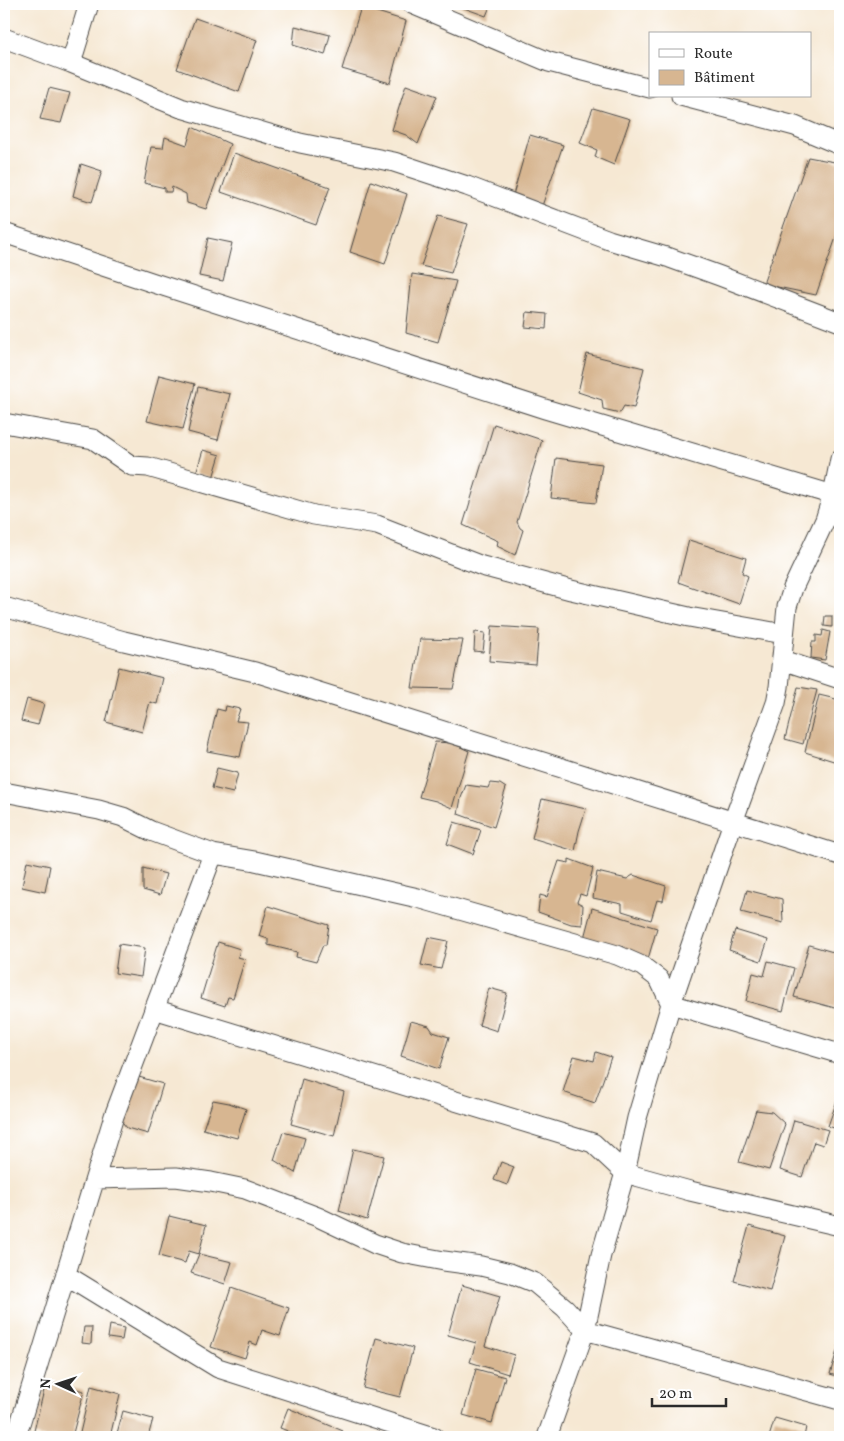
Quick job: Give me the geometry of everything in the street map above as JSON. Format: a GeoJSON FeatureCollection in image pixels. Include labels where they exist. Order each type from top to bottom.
{"type":"FeatureCollection","features":[{"type":"Feature","properties":{"kind":"street"},"geometry":{"type":"LineString","coordinates":[[71,63],[89,4]]}},
{"type":"Feature","properties":{"kind":"street"},"geometry":{"type":"LineString","coordinates":[[412,4],[549,62],[649,88]]}},
{"type":"Feature","properties":{"kind":"street"},"geometry":{"type":"LineString","coordinates":[[4,38],[181,108],[300,143],[394,162],[458,183],[609,240],[687,264],[840,322]]}},
{"type":"Feature","properties":{"kind":"street"},"geometry":{"type":"LineString","coordinates":[[689,98],[794,126],[840,145]]}},
{"type":"Feature","properties":{"kind":"street"},"geometry":{"type":"LineString","coordinates":[[4,232],[154,283],[545,409],[836,496]]}},
{"type":"Feature","properties":{"kind":"street"},"geometry":{"type":"LineString","coordinates":[[4,423],[93,440],[132,466],[148,467],[314,515],[377,525],[482,566],[571,590],[689,617],[784,634]]}},
{"type":"Feature","properties":{"kind":"street"},"geometry":{"type":"LineString","coordinates":[[547,1437],[585,1330],[601,1255],[625,1173],[637,1118],[671,1004],[776,703],[780,687],[786,608],[793,588],[836,496],[840,459]]}},
{"type":"Feature","properties":{"kind":"street"},"geometry":{"type":"LineString","coordinates":[[4,607],[124,641],[255,672],[840,855]]}},
{"type":"Feature","properties":{"kind":"street"},"geometry":{"type":"LineString","coordinates":[[782,660],[840,679]]}},
{"type":"Feature","properties":{"kind":"street"},"geometry":{"type":"LineString","coordinates":[[4,792],[99,810],[123,817],[151,831],[213,854],[255,861],[418,898],[617,955],[642,966],[659,979],[671,1004],[840,1054]]}},
{"type":"Feature","properties":{"kind":"street"},"geometry":{"type":"LineString","coordinates":[[16,1437],[114,1116],[213,854]]}},
{"type":"Feature","properties":{"kind":"street"},"geometry":{"type":"LineString","coordinates":[[154,1009],[593,1143],[625,1173],[690,1191],[840,1226]]}},
{"type":"Feature","properties":{"kind":"street"},"geometry":{"type":"LineString","coordinates":[[95,1179],[176,1177],[245,1189],[318,1217],[375,1244],[402,1253],[481,1266],[510,1273],[535,1283],[565,1308],[585,1330],[840,1400]]}},
{"type":"Feature","properties":{"kind":"street"},"geometry":{"type":"LineString","coordinates":[[66,1275],[218,1368],[434,1437]]}},
{"type":"Feature","properties":{"kind":"building"},"geometry":{"type":"Polygon","coordinates":[[[453,4],[491,4],[486,16],[453,4]]]}},
{"type":"Feature","properties":{"kind":"building"},"geometry":{"type":"Polygon","coordinates":[[[361,7],[406,21],[390,83],[342,69],[361,7]]]}},
{"type":"Feature","properties":{"kind":"building"},"geometry":{"type":"Polygon","coordinates":[[[195,18],[257,40],[239,92],[177,69],[195,18]]]}},
{"type":"Feature","properties":{"kind":"building"},"geometry":{"type":"Polygon","coordinates":[[[295,26],[330,35],[325,55],[293,45],[295,26]]]}},
{"type":"Feature","properties":{"kind":"building"},"geometry":{"type":"Polygon","coordinates":[[[406,85],[437,96],[418,144],[406,135],[392,130],[406,85]]]}},
{"type":"Feature","properties":{"kind":"building"},"geometry":{"type":"Polygon","coordinates":[[[49,88],[70,93],[61,123],[40,119],[49,88]]]}},
{"type":"Feature","properties":{"kind":"building"},"geometry":{"type":"Polygon","coordinates":[[[593,108],[630,119],[614,165],[595,157],[597,150],[580,143],[593,108]]]}},
{"type":"Feature","properties":{"kind":"building"},"geometry":{"type":"Polygon","coordinates":[[[192,127],[230,144],[206,209],[187,203],[186,194],[172,187],[171,192],[165,192],[165,188],[144,183],[151,147],[163,148],[165,137],[187,145],[192,127]]]}},
{"type":"Feature","properties":{"kind":"building"},"geometry":{"type":"Polygon","coordinates":[[[530,135],[563,145],[542,206],[513,195],[530,135]]]}},
{"type":"Feature","properties":{"kind":"building"},"geometry":{"type":"Polygon","coordinates":[[[234,153],[330,187],[316,225],[221,192],[234,153]]]}},
{"type":"Feature","properties":{"kind":"building"},"geometry":{"type":"Polygon","coordinates":[[[808,157],[840,163],[840,226],[816,295],[763,284],[808,157]]]}},
{"type":"Feature","properties":{"kind":"building"},"geometry":{"type":"Polygon","coordinates":[[[81,164],[102,171],[92,202],[73,196],[81,164]]]}},
{"type":"Feature","properties":{"kind":"building"},"geometry":{"type":"Polygon","coordinates":[[[371,181],[407,194],[385,264],[350,252],[371,181]]]}},
{"type":"Feature","properties":{"kind":"building"},"geometry":{"type":"Polygon","coordinates":[[[438,216],[468,224],[451,273],[421,266],[438,216]]]}},
{"type":"Feature","properties":{"kind":"building"},"geometry":{"type":"Polygon","coordinates":[[[208,238],[232,243],[223,281],[199,276],[208,238]]]}},
{"type":"Feature","properties":{"kind":"building"},"geometry":{"type":"Polygon","coordinates":[[[412,274],[456,281],[438,342],[406,333],[412,274]]]}},
{"type":"Feature","properties":{"kind":"building"},"geometry":{"type":"Polygon","coordinates":[[[527,312],[547,314],[546,329],[525,327],[527,312]]]}},
{"type":"Feature","properties":{"kind":"building"},"geometry":{"type":"Polygon","coordinates":[[[587,354],[644,368],[634,408],[624,406],[620,413],[603,409],[602,400],[578,392],[587,354]]]}},
{"type":"Feature","properties":{"kind":"building"},"geometry":{"type":"Polygon","coordinates":[[[159,375],[195,384],[183,429],[147,421],[159,375]]]}},
{"type":"Feature","properties":{"kind":"building"},"geometry":{"type":"Polygon","coordinates":[[[198,387],[230,394],[218,440],[188,432],[198,387]]]}},
{"type":"Feature","properties":{"kind":"building"},"geometry":{"type":"Polygon","coordinates":[[[494,424],[542,440],[517,522],[523,530],[515,555],[497,546],[498,541],[463,525],[494,424]]]}},
{"type":"Feature","properties":{"kind":"building"},"geometry":{"type":"Polygon","coordinates":[[[203,450],[220,455],[213,478],[196,473],[203,450]]]}},
{"type":"Feature","properties":{"kind":"building"},"geometry":{"type":"Polygon","coordinates":[[[556,458],[602,464],[596,503],[551,498],[556,458]]]}},
{"type":"Feature","properties":{"kind":"building"},"geometry":{"type":"Polygon","coordinates":[[[689,540],[746,558],[742,573],[748,576],[739,604],[678,582],[689,540]]]}},
{"type":"Feature","properties":{"kind":"building"},"geometry":{"type":"Polygon","coordinates":[[[825,616],[832,616],[832,627],[824,626],[825,616]]]}},
{"type":"Feature","properties":{"kind":"building"},"geometry":{"type":"Polygon","coordinates":[[[492,626],[539,629],[536,665],[489,661],[492,626]]]}},
{"type":"Feature","properties":{"kind":"building"},"geometry":{"type":"Polygon","coordinates":[[[823,630],[830,632],[825,660],[811,658],[812,642],[816,642],[816,635],[822,636],[823,630]]]}},
{"type":"Feature","properties":{"kind":"building"},"geometry":{"type":"Polygon","coordinates":[[[475,632],[485,633],[483,652],[474,651],[475,632]]]}},
{"type":"Feature","properties":{"kind":"building"},"geometry":{"type":"Polygon","coordinates":[[[420,639],[463,640],[453,689],[412,688],[420,639]]]}},
{"type":"Feature","properties":{"kind":"building"},"geometry":{"type":"Polygon","coordinates":[[[119,667],[163,678],[157,704],[150,702],[142,732],[106,722],[119,667]]]}},
{"type":"Feature","properties":{"kind":"building"},"geometry":{"type":"Polygon","coordinates":[[[798,687],[817,690],[803,744],[785,739],[798,687]]]}},
{"type":"Feature","properties":{"kind":"building"},"geometry":{"type":"Polygon","coordinates":[[[819,695],[840,700],[840,763],[805,752],[819,695]]]}},
{"type":"Feature","properties":{"kind":"building"},"geometry":{"type":"Polygon","coordinates":[[[27,699],[44,704],[38,725],[21,721],[27,699]]]}},
{"type":"Feature","properties":{"kind":"building"},"geometry":{"type":"Polygon","coordinates":[[[226,706],[240,709],[236,721],[248,722],[240,757],[207,751],[217,709],[225,711],[226,706]]]}},
{"type":"Feature","properties":{"kind":"building"},"geometry":{"type":"Polygon","coordinates":[[[435,742],[452,743],[469,751],[452,808],[436,801],[419,797],[435,742]]]}},
{"type":"Feature","properties":{"kind":"building"},"geometry":{"type":"Polygon","coordinates":[[[217,768],[238,773],[233,793],[212,788],[217,768]]]}},
{"type":"Feature","properties":{"kind":"building"},"geometry":{"type":"Polygon","coordinates":[[[490,783],[500,784],[506,788],[494,827],[458,814],[466,785],[488,788],[490,783]]]}},
{"type":"Feature","properties":{"kind":"building"},"geometry":{"type":"Polygon","coordinates":[[[542,799],[586,809],[575,851],[532,838],[542,799]]]}},
{"type":"Feature","properties":{"kind":"building"},"geometry":{"type":"Polygon","coordinates":[[[454,822],[481,830],[473,854],[447,844],[454,822]]]}},
{"type":"Feature","properties":{"kind":"building"},"geometry":{"type":"Polygon","coordinates":[[[569,859],[593,868],[586,896],[580,894],[577,902],[583,905],[582,925],[571,924],[538,912],[540,895],[547,897],[559,861],[569,863],[569,859]]]}},
{"type":"Feature","properties":{"kind":"building"},"geometry":{"type":"Polygon","coordinates":[[[27,861],[50,866],[45,892],[22,887],[27,861]]]}},
{"type":"Feature","properties":{"kind":"building"},"geometry":{"type":"Polygon","coordinates":[[[143,868],[166,874],[160,895],[143,890],[143,868]]]}},
{"type":"Feature","properties":{"kind":"building"},"geometry":{"type":"Polygon","coordinates":[[[597,872],[627,879],[633,875],[666,886],[663,901],[657,900],[651,920],[622,911],[622,904],[593,898],[597,872]]]}},
{"type":"Feature","properties":{"kind":"building"},"geometry":{"type":"Polygon","coordinates":[[[747,890],[782,899],[783,923],[741,912],[747,890]]]}},
{"type":"Feature","properties":{"kind":"building"},"geometry":{"type":"Polygon","coordinates":[[[268,906],[329,925],[326,945],[323,945],[316,962],[296,957],[297,952],[268,945],[268,939],[259,936],[268,906]]]}},
{"type":"Feature","properties":{"kind":"building"},"geometry":{"type":"Polygon","coordinates":[[[592,908],[657,928],[648,959],[584,938],[592,908]]]}},
{"type":"Feature","properties":{"kind":"building"},"geometry":{"type":"Polygon","coordinates":[[[735,930],[768,940],[761,961],[729,950],[735,930]]]}},
{"type":"Feature","properties":{"kind":"building"},"geometry":{"type":"Polygon","coordinates":[[[428,937],[448,941],[441,969],[421,965],[428,937]]]}},
{"type":"Feature","properties":{"kind":"building"},"geometry":{"type":"Polygon","coordinates":[[[218,942],[240,949],[238,957],[245,959],[233,998],[228,997],[225,1006],[201,998],[218,942]]]}},
{"type":"Feature","properties":{"kind":"building"},"geometry":{"type":"Polygon","coordinates":[[[119,944],[145,948],[141,977],[115,973],[119,944]]]}},
{"type":"Feature","properties":{"kind":"building"},"geometry":{"type":"Polygon","coordinates":[[[809,945],[840,954],[840,986],[835,1008],[794,997],[809,945]]]}},
{"type":"Feature","properties":{"kind":"building"},"geometry":{"type":"Polygon","coordinates":[[[768,961],[794,968],[783,1011],[746,1001],[753,973],[764,976],[768,961]]]}},
{"type":"Feature","properties":{"kind":"building"},"geometry":{"type":"Polygon","coordinates":[[[489,988],[507,993],[497,1031],[479,1025],[489,988]]]}},
{"type":"Feature","properties":{"kind":"building"},"geometry":{"type":"Polygon","coordinates":[[[411,1021],[429,1026],[433,1032],[449,1037],[439,1069],[401,1056],[411,1021]]]}},
{"type":"Feature","properties":{"kind":"building"},"geometry":{"type":"Polygon","coordinates":[[[596,1052],[611,1057],[595,1103],[563,1092],[574,1056],[594,1061],[596,1052]]]}},
{"type":"Feature","properties":{"kind":"building"},"geometry":{"type":"Polygon","coordinates":[[[132,1075],[163,1084],[148,1134],[127,1128],[119,1118],[132,1075]]]}},
{"type":"Feature","properties":{"kind":"building"},"geometry":{"type":"Polygon","coordinates":[[[302,1079],[344,1092],[334,1136],[291,1124],[302,1079]]]}},
{"type":"Feature","properties":{"kind":"building"},"geometry":{"type":"Polygon","coordinates":[[[840,1092],[840,1130],[828,1126],[840,1092]]]}},
{"type":"Feature","properties":{"kind":"building"},"geometry":{"type":"Polygon","coordinates":[[[213,1100],[246,1109],[237,1138],[203,1129],[213,1100]]]}},
{"type":"Feature","properties":{"kind":"building"},"geometry":{"type":"Polygon","coordinates":[[[756,1110],[772,1112],[785,1124],[769,1170],[739,1162],[756,1110]]]}},
{"type":"Feature","properties":{"kind":"building"},"geometry":{"type":"Polygon","coordinates":[[[794,1120],[828,1130],[823,1145],[814,1142],[802,1177],[780,1170],[794,1120]]]}},
{"type":"Feature","properties":{"kind":"building"},"geometry":{"type":"Polygon","coordinates":[[[283,1132],[305,1138],[295,1173],[274,1160],[283,1132]]]}},
{"type":"Feature","properties":{"kind":"building"},"geometry":{"type":"Polygon","coordinates":[[[353,1149],[384,1156],[367,1220],[339,1211],[353,1149]]]}},
{"type":"Feature","properties":{"kind":"building"},"geometry":{"type":"Polygon","coordinates":[[[501,1162],[514,1167],[507,1185],[494,1180],[501,1162]]]}},
{"type":"Feature","properties":{"kind":"building"},"geometry":{"type":"Polygon","coordinates":[[[169,1216],[206,1225],[199,1254],[189,1251],[185,1263],[159,1256],[169,1216]]]}},
{"type":"Feature","properties":{"kind":"building"},"geometry":{"type":"Polygon","coordinates":[[[749,1226],[785,1236],[770,1291],[734,1281],[749,1226]]]}},
{"type":"Feature","properties":{"kind":"building"},"geometry":{"type":"Polygon","coordinates":[[[199,1254],[232,1262],[225,1284],[191,1273],[199,1254]]]}},
{"type":"Feature","properties":{"kind":"building"},"geometry":{"type":"Polygon","coordinates":[[[462,1285],[500,1296],[485,1346],[514,1355],[508,1374],[470,1362],[476,1343],[448,1335],[462,1285]]]}},
{"type":"Feature","properties":{"kind":"building"},"geometry":{"type":"Polygon","coordinates":[[[231,1288],[289,1308],[280,1336],[262,1330],[257,1345],[250,1342],[245,1358],[211,1347],[231,1288]]]}},
{"type":"Feature","properties":{"kind":"building"},"geometry":{"type":"Polygon","coordinates":[[[110,1325],[124,1328],[122,1340],[108,1338],[110,1325]]]}},
{"type":"Feature","properties":{"kind":"building"},"geometry":{"type":"Polygon","coordinates":[[[84,1327],[92,1327],[91,1344],[82,1343],[84,1327]]]}},
{"type":"Feature","properties":{"kind":"building"},"geometry":{"type":"Polygon","coordinates":[[[376,1338],[413,1348],[400,1397],[363,1388],[376,1338]]]}},
{"type":"Feature","properties":{"kind":"building"},"geometry":{"type":"Polygon","coordinates":[[[840,1341],[840,1377],[830,1374],[840,1341]]]}},
{"type":"Feature","properties":{"kind":"building"},"geometry":{"type":"Polygon","coordinates":[[[476,1369],[505,1377],[492,1423],[463,1415],[476,1369]]]}},
{"type":"Feature","properties":{"kind":"building"},"geometry":{"type":"Polygon","coordinates":[[[46,1382],[84,1391],[72,1437],[40,1437],[33,1435],[46,1382]]]}},
{"type":"Feature","properties":{"kind":"building"},"geometry":{"type":"Polygon","coordinates":[[[91,1386],[120,1394],[110,1437],[79,1437],[91,1386]]]}},
{"type":"Feature","properties":{"kind":"building"},"geometry":{"type":"Polygon","coordinates":[[[288,1408],[343,1431],[340,1437],[303,1437],[280,1428],[288,1408]]]}},
{"type":"Feature","properties":{"kind":"building"},"geometry":{"type":"Polygon","coordinates":[[[123,1411],[153,1419],[148,1437],[116,1437],[123,1411]]]}},
{"type":"Feature","properties":{"kind":"building"},"geometry":{"type":"Polygon","coordinates":[[[775,1418],[806,1427],[804,1437],[769,1437],[775,1418]]]}}]}
